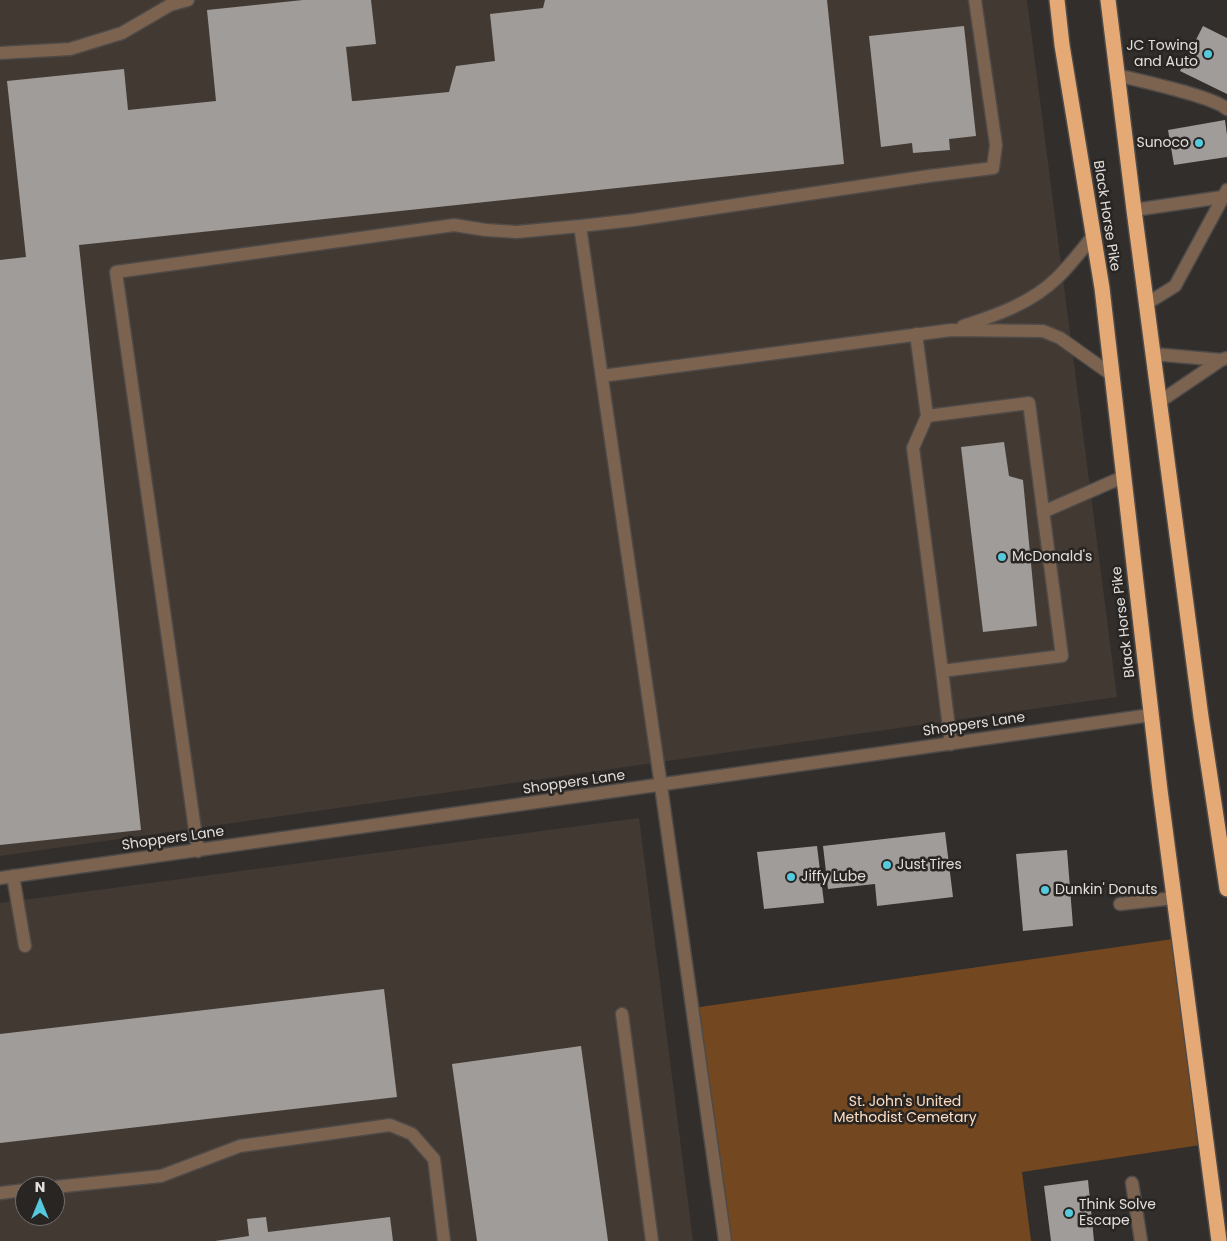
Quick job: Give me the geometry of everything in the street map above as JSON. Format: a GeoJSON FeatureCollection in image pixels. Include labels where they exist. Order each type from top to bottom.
{"type":"FeatureCollection","features":[{"type":"Feature","properties":{"kind":"highway","name":"Black Horse Pike"},"geometry":{"type":"LineString","coordinates":[[1057,0],[1062,45],[1102,288],[1151,715],[1219,1241]]}},
{"type":"Feature","properties":{"kind":"highway","name":"Black Horse Pike"},"geometry":{"type":"LineString","coordinates":[[1108,0],[1159,402],[1200,707],[1225,865],[1227,889]]}},
{"type":"Feature","properties":{"kind":"street"},"geometry":{"type":"LineString","coordinates":[[0,53],[70,49],[122,33],[170,5],[188,0]]}},
{"type":"Feature","properties":{"kind":"street"},"geometry":{"type":"LineString","coordinates":[[198,851],[116,272],[454,225],[518,232],[634,220],[993,168],[996,145],[975,0]]}},
{"type":"Feature","properties":{"kind":"street"},"geometry":{"type":"LineString","coordinates":[[1117,75],[1222,104],[1227,109]]}},
{"type":"Feature","properties":{"kind":"street"},"geometry":{"type":"LineString","coordinates":[[1134,210],[1225,193]]}},
{"type":"Feature","properties":{"kind":"street"},"geometry":{"type":"LineString","coordinates":[[1146,304],[1175,286],[1225,193]]}},
{"type":"Feature","properties":{"kind":"street"},"geometry":{"type":"LineString","coordinates":[[580,226],[725,1241]]}},
{"type":"Feature","properties":{"kind":"street"},"geometry":{"type":"LineString","coordinates":[[951,330],[998,315],[1029,300],[1057,278],[1093,236]]}},
{"type":"Feature","properties":{"kind":"street"},"geometry":{"type":"LineString","coordinates":[[602,376],[951,330],[1043,330],[1060,338],[1112,375]]}},
{"type":"Feature","properties":{"kind":"street"},"geometry":{"type":"LineString","coordinates":[[916,334],[927,416],[913,448],[951,744]]}},
{"type":"Feature","properties":{"kind":"street"},"geometry":{"type":"LineString","coordinates":[[1153,354],[1224,359]]}},
{"type":"Feature","properties":{"kind":"street"},"geometry":{"type":"LineString","coordinates":[[1159,402],[1224,359]]}},
{"type":"Feature","properties":{"kind":"street"},"geometry":{"type":"LineString","coordinates":[[927,416],[1030,403],[1062,656],[942,671]]}},
{"type":"Feature","properties":{"kind":"street"},"geometry":{"type":"LineString","coordinates":[[1043,512],[1124,478]]}},
{"type":"Feature","properties":{"kind":"street","name":"Shoppers Lane"},"geometry":{"type":"LineString","coordinates":[[0,878],[661,786],[1151,715]]}},
{"type":"Feature","properties":{"kind":"street"},"geometry":{"type":"LineString","coordinates":[[13,876],[26,946]]}},
{"type":"Feature","properties":{"kind":"street"},"geometry":{"type":"LineString","coordinates":[[1120,904],[1174,898]]}},
{"type":"Feature","properties":{"kind":"street"},"geometry":{"type":"LineString","coordinates":[[622,1014],[652,1241]]}},
{"type":"Feature","properties":{"kind":"street"},"geometry":{"type":"LineString","coordinates":[[65,1186],[161,1176],[240,1146],[390,1125],[412,1134],[434,1159],[444,1241]]}},
{"type":"Feature","properties":{"kind":"street"},"geometry":{"type":"LineString","coordinates":[[1132,1183],[1140,1241]]}},
{"type":"Feature","properties":{"kind":"street"},"geometry":{"type":"LineString","coordinates":[[0,1193],[15,1191]]}},
{"type":"Feature","properties":{"kind":"shaded area"},"geometry":{"type":"Polygon","coordinates":[[[0,0],[1027,0],[1117,697],[0,856],[0,0]]]}},
{"type":"Feature","properties":{"kind":"shaded area"},"geometry":{"type":"Polygon","coordinates":[[[639,818],[693,1241],[0,1241],[0,903],[639,818]]]}},
{"type":"Feature","properties":{"kind":"green space","name":"St. John's United Methodist Cemetary"},"geometry":{"type":"Polygon","coordinates":[[[1180,938],[1207,1144],[1022,1172],[1031,1241],[725,1241],[693,1008],[1180,938]]]}},
{"type":"Feature","properties":{"kind":"building"},"geometry":{"type":"Polygon","coordinates":[[[303,0],[371,0],[376,44],[346,47],[352,101],[355,101],[449,92],[456,66],[495,61],[490,14],[543,8],[545,0],[827,0],[844,164],[79,245],[141,830],[0,845],[0,260],[26,257],[7,81],[124,69],[128,110],[216,101],[207,10],[303,0]]]}},
{"type":"Feature","properties":{"kind":"building"},"geometry":{"type":"Polygon","coordinates":[[[964,26],[976,136],[949,139],[950,150],[913,153],[912,143],[881,147],[869,36],[964,26]]]}},
{"type":"Feature","properties":{"kind":"building","name":"JC Towing and Auto"},"geometry":{"type":"Polygon","coordinates":[[[1203,26],[1227,38],[1227,94],[1180,71],[1203,26]]]}},
{"type":"Feature","properties":{"kind":"building"},"geometry":{"type":"Polygon","coordinates":[[[1225,120],[1227,157],[1174,165],[1168,130],[1225,120]]]}},
{"type":"Feature","properties":{"kind":"building","name":"McDonald's"},"geometry":{"type":"Polygon","coordinates":[[[1004,442],[1009,476],[1023,480],[1037,626],[983,632],[961,447],[1004,442]]]}},
{"type":"Feature","properties":{"kind":"building","name":"Just Tires"},"geometry":{"type":"Polygon","coordinates":[[[945,832],[953,897],[877,906],[875,884],[828,889],[823,846],[945,832]]]}},
{"type":"Feature","properties":{"kind":"building","name":"Jiffy Lube"},"geometry":{"type":"Polygon","coordinates":[[[817,846],[824,903],[764,909],[757,852],[817,846]]]}},
{"type":"Feature","properties":{"kind":"building","name":"Dunkin' Donuts"},"geometry":{"type":"Polygon","coordinates":[[[1067,850],[1073,926],[1023,931],[1016,854],[1067,850]]]}},
{"type":"Feature","properties":{"kind":"building"},"geometry":{"type":"Polygon","coordinates":[[[384,989],[397,1097],[0,1143],[0,1034],[384,989]]]}},
{"type":"Feature","properties":{"kind":"building"},"geometry":{"type":"Polygon","coordinates":[[[581,1046],[608,1241],[477,1241],[452,1064],[581,1046]]]}},
{"type":"Feature","properties":{"kind":"building","name":"Think Solve Escape"},"geometry":{"type":"Polygon","coordinates":[[[1088,1180],[1094,1241],[1051,1241],[1044,1186],[1088,1180]]]}},
{"type":"Feature","properties":{"kind":"building"},"geometry":{"type":"Polygon","coordinates":[[[266,1217],[268,1232],[390,1217],[393,1241],[215,1241],[249,1236],[247,1219],[266,1217]]]}},
{"type":"Feature","properties":{"kind":"place","name":"JC Towing and Auto"},"geometry":{"type":"Point","coordinates":[1208,54]}},
{"type":"Feature","properties":{"kind":"place","name":"Sunoco"},"geometry":{"type":"Point","coordinates":[1199,143]}},
{"type":"Feature","properties":{"kind":"place","name":"McDonald's"},"geometry":{"type":"Point","coordinates":[1002,557]}},
{"type":"Feature","properties":{"kind":"place","name":"Just Tires"},"geometry":{"type":"Point","coordinates":[887,865]}},
{"type":"Feature","properties":{"kind":"place","name":"Jiffy Lube"},"geometry":{"type":"Point","coordinates":[791,877]}},
{"type":"Feature","properties":{"kind":"place","name":"Dunkin' Donuts"},"geometry":{"type":"Point","coordinates":[1045,890]}},
{"type":"Feature","properties":{"kind":"place","name":"Think Solve Escape"},"geometry":{"type":"Point","coordinates":[1069,1213]}}]}
